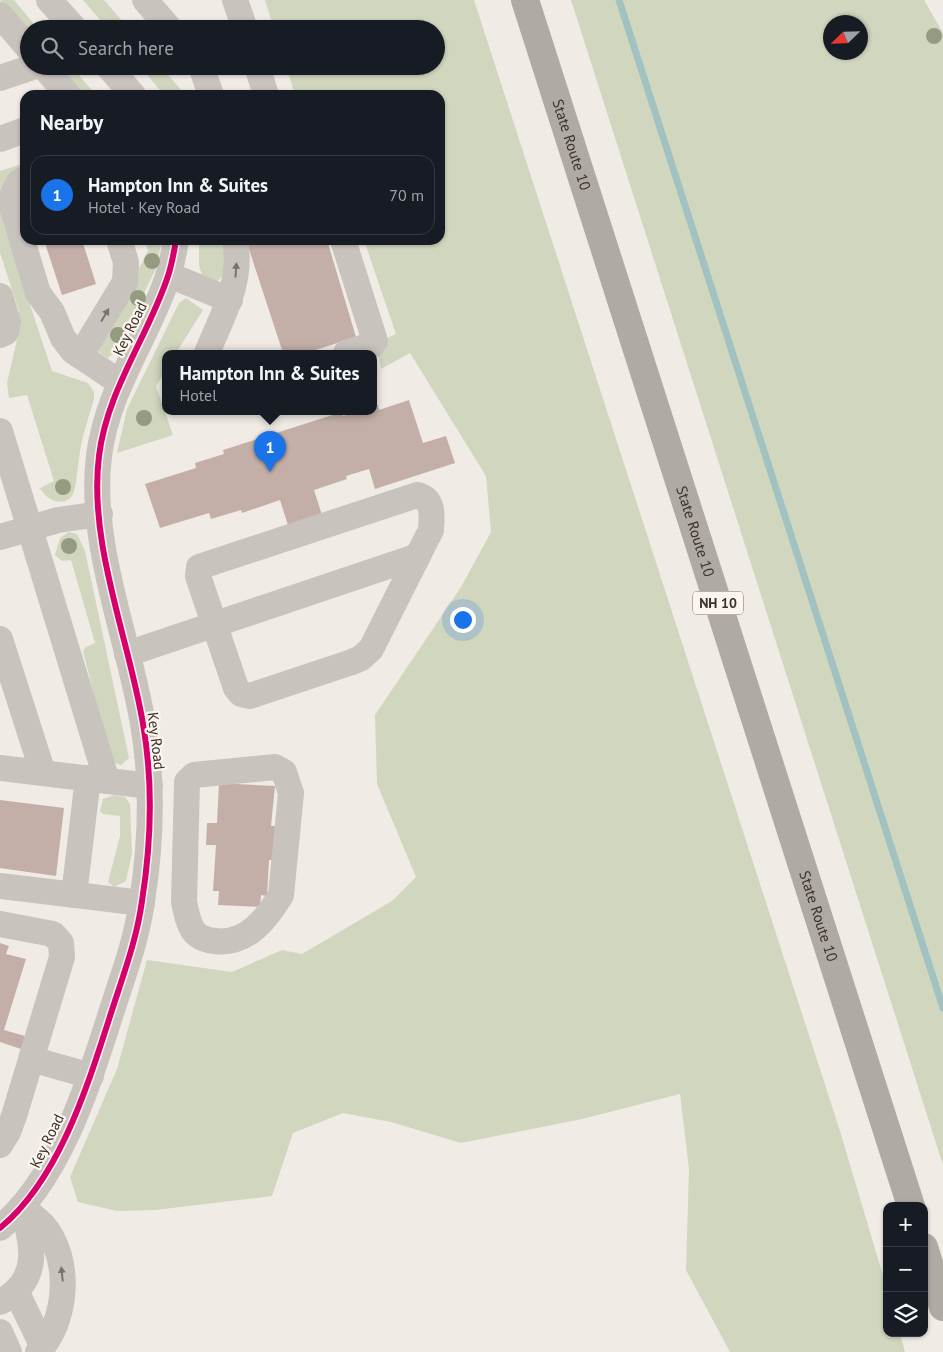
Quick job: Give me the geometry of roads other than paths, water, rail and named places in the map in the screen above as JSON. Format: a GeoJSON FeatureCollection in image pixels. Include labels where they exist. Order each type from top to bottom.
{"type":"FeatureCollection","features":[{"type":"Feature","properties":{"kind":"highway","name":"State Route 10"},"geometry":{"type":"LineString","coordinates":[[525,0],[910,1202]]}},
{"type":"Feature","properties":{"kind":"highway"},"geometry":{"type":"LineString","coordinates":[[928,1260],[943,1307]]}},
{"type":"Feature","properties":{"kind":"street"},"geometry":{"type":"LineString","coordinates":[[49,0],[66,20]]}},
{"type":"Feature","properties":{"kind":"street"},"geometry":{"type":"LineString","coordinates":[[145,0],[162,20]]}},
{"type":"Feature","properties":{"kind":"street"},"geometry":{"type":"LineString","coordinates":[[235,0],[241,20]]}},
{"type":"Feature","properties":{"kind":"street"},"geometry":{"type":"LineString","coordinates":[[0,15],[20,38]]}},
{"type":"Feature","properties":{"kind":"street"},"geometry":{"type":"LineString","coordinates":[[0,78],[20,71]]}},
{"type":"Feature","properties":{"kind":"street"},"geometry":{"type":"LineString","coordinates":[[51,75],[64,90]]}},
{"type":"Feature","properties":{"kind":"street"},"geometry":{"type":"LineString","coordinates":[[116,75],[129,90]]}},
{"type":"Feature","properties":{"kind":"street"},"geometry":{"type":"LineString","coordinates":[[204,75],[209,90]]}},
{"type":"Feature","properties":{"kind":"street"},"geometry":{"type":"LineString","coordinates":[[260,75],[264,90]]}},
{"type":"Feature","properties":{"kind":"street"},"geometry":{"type":"LineString","coordinates":[[0,139],[20,132]]}},
{"type":"Feature","properties":{"kind":"street"},"geometry":{"type":"LineString","coordinates":[[20,182],[14,189],[10,200],[20,238]]}},
{"type":"Feature","properties":{"kind":"street"},"geometry":{"type":"LineString","coordinates":[[22,245],[38,293],[52,312],[63,338],[80,356],[119,382]]}},
{"type":"Feature","properties":{"kind":"street"},"geometry":{"type":"LineString","coordinates":[[36,245],[49,288],[52,312]]}},
{"type":"Feature","properties":{"kind":"street"},"geometry":{"type":"LineString","coordinates":[[80,356],[125,282],[126,262],[121,245]]}},
{"type":"Feature","properties":{"kind":"street","name":"Key Road"},"geometry":{"type":"LineString","coordinates":[[0,1228],[22,1208],[41,1182],[62,1143],[91,1076],[129,959],[142,903],[150,786],[144,724],[107,566],[100,514],[98,455],[119,382],[169,275],[175,245]]}},
{"type":"Feature","properties":{"kind":"street"},"geometry":{"type":"LineString","coordinates":[[208,350],[235,284],[237,268],[235,245]]}},
{"type":"Feature","properties":{"kind":"street"},"geometry":{"type":"LineString","coordinates":[[345,245],[375,341],[372,345],[356,350]]}},
{"type":"Feature","properties":{"kind":"street"},"geometry":{"type":"LineString","coordinates":[[169,275],[230,300]]}},
{"type":"Feature","properties":{"kind":"street"},"geometry":{"type":"LineString","coordinates":[[0,296],[8,322],[6,332],[0,335]]}},
{"type":"Feature","properties":{"kind":"street"},"geometry":{"type":"LineString","coordinates":[[0,431],[30,527],[97,780],[74,895]]}},
{"type":"Feature","properties":{"kind":"street"},"geometry":{"type":"LineString","coordinates":[[417,495],[429,501],[432,521],[431,530],[371,649],[361,658],[250,696],[241,694],[236,688],[214,625],[198,576],[199,567],[417,495]]}},
{"type":"Feature","properties":{"kind":"street"},"geometry":{"type":"LineString","coordinates":[[0,537],[58,520],[100,514]]}},
{"type":"Feature","properties":{"kind":"street"},"geometry":{"type":"LineString","coordinates":[[128,654],[418,556]]}},
{"type":"Feature","properties":{"kind":"street"},"geometry":{"type":"LineString","coordinates":[[0,639],[43,773]]}},
{"type":"Feature","properties":{"kind":"street"},"geometry":{"type":"LineString","coordinates":[[274,767],[284,772],[291,793],[291,804],[284,884],[281,895],[274,907],[244,938],[227,943],[203,940],[195,935],[188,920],[184,902],[184,882],[187,782],[189,778],[201,774],[274,767]]}},
{"type":"Feature","properties":{"kind":"street"},"geometry":{"type":"LineString","coordinates":[[0,768],[150,786]]}},
{"type":"Feature","properties":{"kind":"street"},"geometry":{"type":"LineString","coordinates":[[145,876],[184,882]]}},
{"type":"Feature","properties":{"kind":"street"},"geometry":{"type":"LineString","coordinates":[[0,886],[142,903]]}},
{"type":"Feature","properties":{"kind":"street"},"geometry":{"type":"LineString","coordinates":[[0,924],[53,934],[62,948],[62,957],[31,1059],[8,1132],[0,1145]]}},
{"type":"Feature","properties":{"kind":"street"},"geometry":{"type":"LineString","coordinates":[[31,1059],[91,1076]]}},
{"type":"Feature","properties":{"kind":"street"},"geometry":{"type":"LineString","coordinates":[[22,1208],[43,1226],[58,1254],[62,1270],[63,1289],[56,1320],[52,1332],[40,1349],[8,1297],[27,1278],[33,1248],[22,1208]]}},
{"type":"Feature","properties":{"kind":"street"},"geometry":{"type":"LineString","coordinates":[[30,1264],[56,1320]]}},
{"type":"Feature","properties":{"kind":"street"},"geometry":{"type":"LineString","coordinates":[[0,1332],[9,1352]]}},
{"type":"Feature","properties":{"kind":"waterway"},"geometry":{"type":"LineString","coordinates":[[619,0],[943,1008]]}},
{"type":"Feature","properties":{"kind":"place","name":"Hampton Inn & Suites"},"geometry":{"type":"Point","coordinates":[270,472]}}]}
